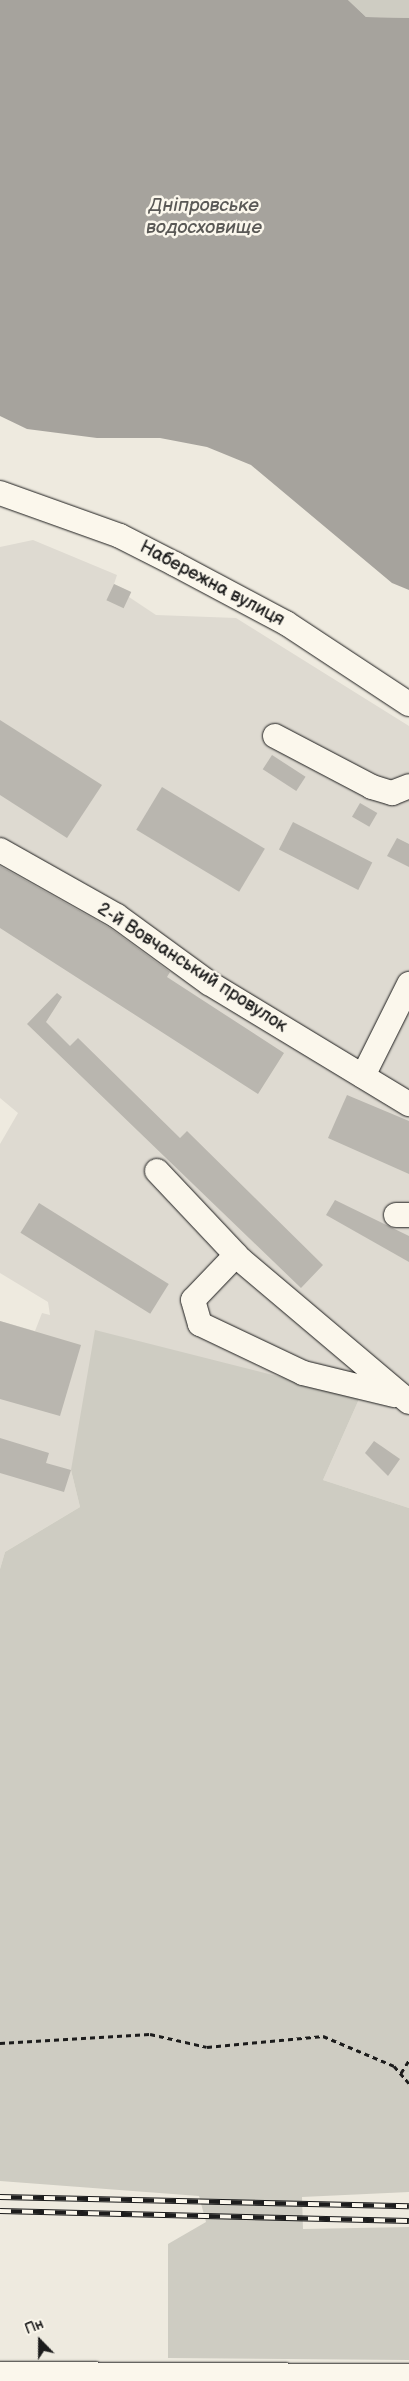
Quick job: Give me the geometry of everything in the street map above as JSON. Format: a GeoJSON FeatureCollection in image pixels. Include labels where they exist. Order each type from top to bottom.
{"type":"FeatureCollection","features":[{"type":"Feature","properties":{"kind":"street","name":"Набережна вулиця"},"geometry":{"type":"LineString","coordinates":[[0,493],[120,536],[175,564],[286,624],[409,704]]}},
{"type":"Feature","properties":{"kind":"street"},"geometry":{"type":"LineString","coordinates":[[275,736],[372,787],[392,793],[409,786]]}},
{"type":"Feature","properties":{"kind":"street","name":"2-й Вовчанський провулок"},"geometry":{"type":"LineString","coordinates":[[0,850],[117,916],[209,983],[409,1104]]}},
{"type":"Feature","properties":{"kind":"street"},"geometry":{"type":"LineString","coordinates":[[363,1076],[409,984]]}},
{"type":"Feature","properties":{"kind":"street"},"geometry":{"type":"LineString","coordinates":[[157,1171],[236,1255],[403,1399]]}},
{"type":"Feature","properties":{"kind":"street"},"geometry":{"type":"LineString","coordinates":[[236,1255],[193,1300],[200,1324],[303,1373],[403,1399]]}},
{"type":"Feature","properties":{"kind":"street"},"geometry":{"type":"LineString","coordinates":[[0,2374],[409,2376]]}},
{"type":"Feature","properties":{"kind":"path"},"geometry":{"type":"LineString","coordinates":[[0,2043],[150,2034],[207,2047],[323,2036],[362,2048],[401,2073],[409,2083]]}},
{"type":"Feature","properties":{"kind":"path"},"geometry":{"type":"LineString","coordinates":[[401,2073],[409,2060]]}},
{"type":"Feature","properties":{"kind":"shaded area"},"geometry":{"type":"Polygon","coordinates":[[[348,0],[409,0],[409,18],[366,17],[348,0]]]}},
{"type":"Feature","properties":{"kind":"shaded area"},"geometry":{"type":"Polygon","coordinates":[[[33,540],[117,575],[114,584],[131,592],[129,597],[156,615],[236,618],[409,726],[409,1508],[323,1480],[360,1397],[71,1470],[80,1507],[5,1552],[0,1569],[0,1321],[35,1331],[42,1313],[50,1315],[48,1302],[0,1273],[0,1144],[18,1113],[0,1098],[0,547],[33,540]]]}},
{"type":"Feature","properties":{"kind":"shaded area"},"geometry":{"type":"Polygon","coordinates":[[[95,1330],[360,1397],[323,1480],[409,1508],[409,2192],[302,2197],[303,2229],[409,2227],[409,2360],[168,2358],[168,2244],[206,2222],[199,2196],[0,2181],[0,1569],[5,1552],[80,1507],[71,1470],[95,1330]]]}},
{"type":"Feature","properties":{"kind":"water","name":"Дніпровське водосховище"},"geometry":{"type":"Polygon","coordinates":[[[0,0],[348,0],[366,17],[409,18],[409,590],[392,583],[251,465],[207,447],[160,438],[97,438],[27,429],[0,416],[0,0]]]}},
{"type":"Feature","properties":{"kind":"building"},"geometry":{"type":"Polygon","coordinates":[[[114,584],[131,592],[124,608],[106,600],[114,584]]]}},
{"type":"Feature","properties":{"kind":"building"},"geometry":{"type":"Polygon","coordinates":[[[0,720],[102,785],[67,838],[0,795],[0,720]]]}},
{"type":"Feature","properties":{"kind":"building"},"geometry":{"type":"Polygon","coordinates":[[[272,755],[306,777],[296,791],[263,769],[272,755]]]}},
{"type":"Feature","properties":{"kind":"building"},"geometry":{"type":"Polygon","coordinates":[[[162,787],[265,849],[239,892],[136,830],[162,787]]]}},
{"type":"Feature","properties":{"kind":"building"},"geometry":{"type":"Polygon","coordinates":[[[360,803],[377,813],[369,827],[352,817],[360,803]]]}},
{"type":"Feature","properties":{"kind":"building"},"geometry":{"type":"Polygon","coordinates":[[[293,822],[372,862],[358,890],[279,850],[293,822]]]}},
{"type":"Feature","properties":{"kind":"building"},"geometry":{"type":"Polygon","coordinates":[[[397,838],[409,844],[409,867],[387,856],[397,838]]]}},
{"type":"Feature","properties":{"kind":"building"},"geometry":{"type":"Polygon","coordinates":[[[0,866],[110,928],[170,972],[167,977],[284,1053],[258,1094],[0,928],[0,866]]]}},
{"type":"Feature","properties":{"kind":"building"},"geometry":{"type":"Polygon","coordinates":[[[57,993],[62,997],[46,1022],[70,1046],[78,1038],[180,1138],[187,1131],[323,1265],[301,1288],[27,1024],[57,993]]]}},
{"type":"Feature","properties":{"kind":"building"},"geometry":{"type":"Polygon","coordinates":[[[347,1095],[409,1121],[409,1174],[328,1138],[347,1095]]]}},
{"type":"Feature","properties":{"kind":"building"},"geometry":{"type":"Polygon","coordinates":[[[335,1200],[409,1236],[409,1262],[326,1215],[335,1200]]]}},
{"type":"Feature","properties":{"kind":"building"},"geometry":{"type":"Polygon","coordinates":[[[39,1203],[169,1284],[150,1314],[20,1233],[39,1203]]]}},
{"type":"Feature","properties":{"kind":"building"},"geometry":{"type":"Polygon","coordinates":[[[0,1321],[81,1345],[60,1416],[0,1399],[0,1321]]]}},
{"type":"Feature","properties":{"kind":"building"},"geometry":{"type":"Polygon","coordinates":[[[0,1438],[49,1453],[46,1463],[71,1470],[64,1492],[0,1473],[0,1438]]]}},
{"type":"Feature","properties":{"kind":"building"},"geometry":{"type":"Polygon","coordinates":[[[374,1441],[400,1459],[388,1476],[365,1453],[374,1441]]]}},
{"type":"Feature","properties":{"kind":"railway"},"geometry":{"type":"LineString","coordinates":[[0,2197],[409,2206]]}},
{"type":"Feature","properties":{"kind":"railway"},"geometry":{"type":"LineString","coordinates":[[0,2211],[409,2221]]}}]}
